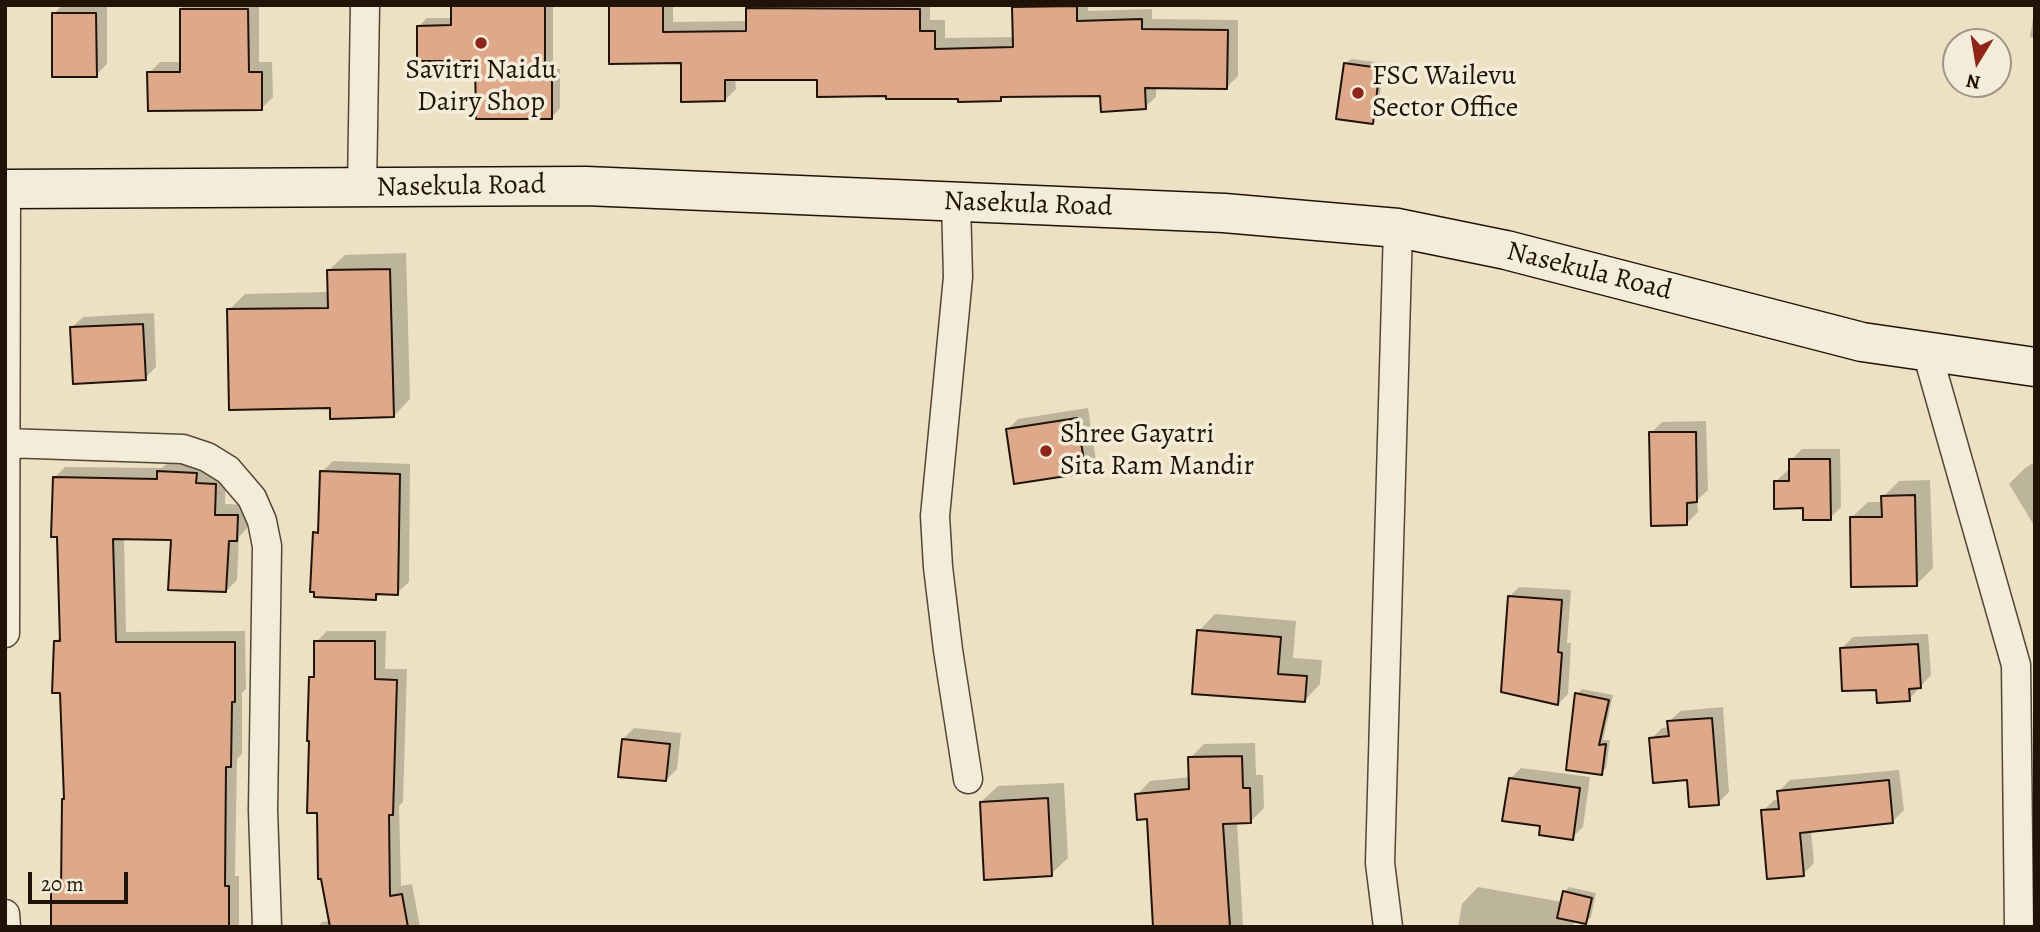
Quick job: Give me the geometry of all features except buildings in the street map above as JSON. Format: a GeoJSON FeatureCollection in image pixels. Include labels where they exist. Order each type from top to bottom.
{"type":"FeatureCollection","features":[{"type":"Feature","properties":{"kind":"main road","name":"Nasekula Road"},"geometry":{"type":"LineString","coordinates":[[6,189],[586,186],[1224,213],[1398,228],[1506,250],[1863,342],[2035,367]]}},
{"type":"Feature","properties":{"kind":"street"},"geometry":{"type":"LineString","coordinates":[[362,188],[365,5]]}},
{"type":"Feature","properties":{"kind":"street"},"geometry":{"type":"LineString","coordinates":[[5,633],[6,189]]}},
{"type":"Feature","properties":{"kind":"street"},"geometry":{"type":"LineString","coordinates":[[956,202],[958,277],[935,516],[946,636],[968,779]]}},
{"type":"Feature","properties":{"kind":"street"},"geometry":{"type":"LineString","coordinates":[[1388,927],[1380,863],[1398,228]]}},
{"type":"Feature","properties":{"kind":"street"},"geometry":{"type":"LineString","coordinates":[[1927,352],[2017,665],[2019,927]]}},
{"type":"Feature","properties":{"kind":"street"},"geometry":{"type":"LineString","coordinates":[[6,443],[183,449],[206,457],[228,470],[252,498],[262,521],[267,546],[263,810],[267,927]]}},
{"type":"Feature","properties":{"kind":"street"},"geometry":{"type":"LineString","coordinates":[[5,914],[6,927]]}},
{"type":"Feature","properties":{"kind":"place","name":"Savitri Naidu Dairy Shop"},"geometry":{"type":"Point","coordinates":[481,43]}},
{"type":"Feature","properties":{"kind":"place","name":"FSC Wailevu Sector Office"},"geometry":{"type":"Point","coordinates":[1358,93]}},
{"type":"Feature","properties":{"kind":"place","name":"Shree Gayatri Sita Ram Mandir"},"geometry":{"type":"Point","coordinates":[1046,451]}}]}
